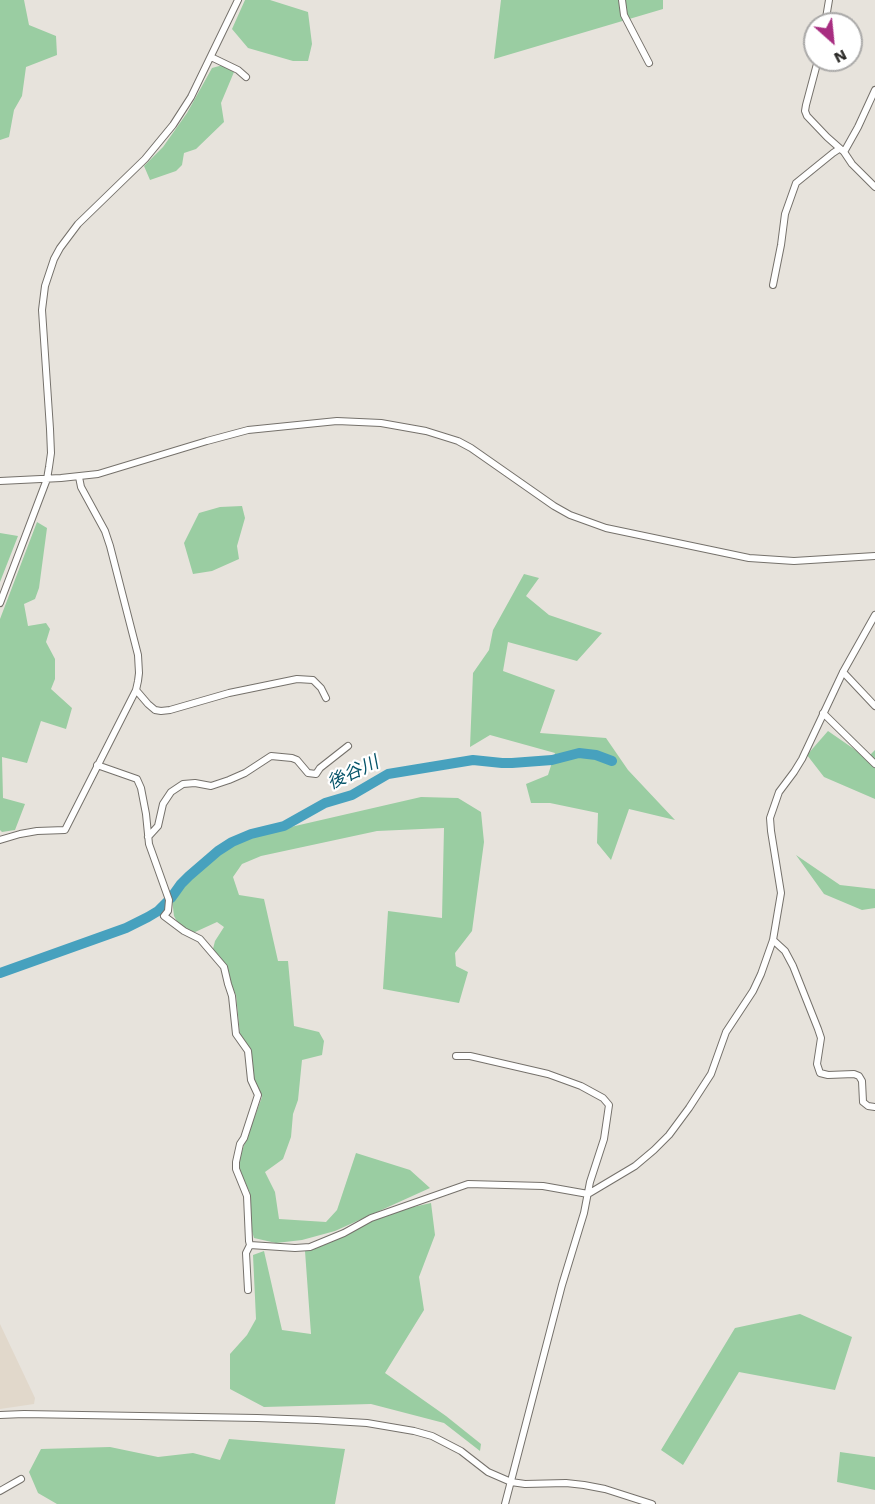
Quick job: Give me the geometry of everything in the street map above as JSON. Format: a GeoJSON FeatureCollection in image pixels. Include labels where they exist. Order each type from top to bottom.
{"type":"FeatureCollection","features":[{"type":"Feature","properties":{"kind":"street"},"geometry":{"type":"LineString","coordinates":[[0,603],[47,478],[51,453],[42,310],[45,286],[54,259],[78,224],[145,159],[168,131],[191,96],[238,0]]}},
{"type":"Feature","properties":{"kind":"street"},"geometry":{"type":"LineString","coordinates":[[621,0],[624,15],[649,63]]}},
{"type":"Feature","properties":{"kind":"street"},"geometry":{"type":"LineString","coordinates":[[211,57],[238,70],[246,77]]}},
{"type":"Feature","properties":{"kind":"street"},"geometry":{"type":"LineString","coordinates":[[815,72],[805,111],[807,116],[875,187]]}},
{"type":"Feature","properties":{"kind":"street"},"geometry":{"type":"LineString","coordinates":[[773,285],[784,214],[796,183],[833,153],[842,151],[858,127],[875,90]]}},
{"type":"Feature","properties":{"kind":"street"},"geometry":{"type":"LineString","coordinates":[[0,481],[98,474],[248,430],[327,422],[381,423],[426,431],[458,441],[554,506],[589,523],[606,528],[756,559],[794,561],[875,556]]}},
{"type":"Feature","properties":{"kind":"street"},"geometry":{"type":"LineString","coordinates":[[0,840],[37,831],[65,830],[136,690],[139,673],[138,655],[110,546],[105,531],[81,487],[79,477]]}},
{"type":"Feature","properties":{"kind":"street"},"geometry":{"type":"LineString","coordinates":[[250,1245],[302,1248],[319,1245],[370,1218],[468,1184],[543,1186],[588,1194],[635,1166],[669,1135],[711,1074],[726,1032],[753,991],[761,974],[773,940],[781,893],[770,818],[779,792],[802,759],[843,672],[875,615]]}},
{"type":"Feature","properties":{"kind":"street"},"geometry":{"type":"LineString","coordinates":[[843,672],[875,706]]}},
{"type":"Feature","properties":{"kind":"street"},"geometry":{"type":"LineString","coordinates":[[136,690],[155,710],[161,711],[278,681],[297,679],[313,680],[321,688],[326,698]]}},
{"type":"Feature","properties":{"kind":"street"},"geometry":{"type":"LineString","coordinates":[[823,713],[875,764]]}},
{"type":"Feature","properties":{"kind":"street"},"geometry":{"type":"LineString","coordinates":[[148,837],[158,826],[163,804],[171,792],[183,784],[195,783],[211,786],[251,770],[271,756],[292,758],[297,760],[308,773],[316,774],[320,768],[348,746]]}},
{"type":"Feature","properties":{"kind":"street"},"geometry":{"type":"LineString","coordinates":[[97,765],[137,779],[146,814],[148,837],[169,900],[168,911],[164,915],[178,928],[200,939],[224,967],[233,1002],[236,1034],[248,1051],[251,1080],[258,1095],[240,1144],[236,1162],[236,1168],[247,1196],[250,1245],[246,1253],[248,1290]]}},
{"type":"Feature","properties":{"kind":"street"},"geometry":{"type":"LineString","coordinates":[[773,940],[785,951],[793,966],[818,1029],[821,1038],[817,1064],[820,1073],[859,1076],[862,1081],[864,1102],[868,1106],[875,1107]]}},
{"type":"Feature","properties":{"kind":"street"},"geometry":{"type":"LineString","coordinates":[[456,1056],[470,1056],[559,1078],[581,1086],[611,1103],[604,1139],[562,1284],[505,1504]]}},
{"type":"Feature","properties":{"kind":"street"},"geometry":{"type":"LineString","coordinates":[[0,1415],[267,1418],[367,1423],[432,1436],[461,1451],[488,1472],[511,1482],[584,1485],[652,1504]]}},
{"type":"Feature","properties":{"kind":"street"},"geometry":{"type":"LineString","coordinates":[[0,1491],[21,1479]]}},
{"type":"Feature","properties":{"kind":"shaded area"},"geometry":{"type":"Polygon","coordinates":[[[0,1324],[35,1398],[34,1404],[0,1409],[0,1324]]]}},
{"type":"Feature","properties":{"kind":"green space"},"geometry":{"type":"Polygon","coordinates":[[[0,0],[24,0],[29,25],[56,36],[57,55],[26,67],[22,96],[14,110],[9,137],[0,140],[0,0]]]}},
{"type":"Feature","properties":{"kind":"green space"},"geometry":{"type":"Polygon","coordinates":[[[245,0],[270,0],[308,12],[312,44],[308,61],[293,61],[248,48],[232,29],[245,0]]]}},
{"type":"Feature","properties":{"kind":"green space"},"geometry":{"type":"Polygon","coordinates":[[[501,0],[663,0],[663,9],[494,59],[501,0]]]}},
{"type":"Feature","properties":{"kind":"green space"},"geometry":{"type":"Polygon","coordinates":[[[223,65],[234,72],[221,103],[224,122],[196,149],[184,153],[182,165],[176,171],[150,180],[144,166],[163,147],[187,113],[212,68],[223,65]]]}},
{"type":"Feature","properties":{"kind":"green space"},"geometry":{"type":"Polygon","coordinates":[[[242,506],[245,518],[237,546],[239,559],[212,571],[193,574],[184,543],[199,513],[220,507],[242,506]]]}},
{"type":"Feature","properties":{"kind":"green space"},"geometry":{"type":"Polygon","coordinates":[[[37,522],[47,528],[39,588],[35,599],[24,604],[28,626],[46,623],[50,629],[46,642],[55,659],[55,679],[51,689],[72,708],[66,729],[41,721],[27,763],[2,757],[3,798],[25,804],[15,830],[2,832],[0,830],[0,619],[37,522]]]}},
{"type":"Feature","properties":{"kind":"green space"},"geometry":{"type":"Polygon","coordinates":[[[0,533],[18,536],[0,582],[0,533]]]}},
{"type":"Feature","properties":{"kind":"green space"},"geometry":{"type":"Polygon","coordinates":[[[524,574],[539,578],[526,596],[549,615],[602,633],[577,661],[508,642],[503,671],[555,690],[540,733],[606,738],[628,770],[675,820],[629,809],[611,860],[597,843],[598,813],[550,803],[531,803],[526,784],[548,775],[555,753],[490,735],[470,747],[473,673],[489,650],[493,630],[524,574]]]}},
{"type":"Feature","properties":{"kind":"green space"},"geometry":{"type":"Polygon","coordinates":[[[828,731],[867,758],[875,750],[875,799],[824,777],[807,755],[828,731]]]}},
{"type":"Feature","properties":{"kind":"green space"},"geometry":{"type":"Polygon","coordinates":[[[421,797],[458,798],[481,812],[484,842],[472,931],[455,953],[456,966],[468,972],[459,1003],[383,989],[388,911],[442,918],[444,828],[377,831],[261,856],[242,864],[233,877],[239,895],[264,899],[278,961],[288,961],[294,1026],[319,1032],[324,1041],[322,1055],[302,1060],[291,1137],[283,1159],[265,1172],[275,1192],[279,1219],[326,1222],[337,1210],[356,1153],[410,1170],[430,1188],[335,1231],[302,1240],[276,1243],[254,1238],[250,1225],[250,1193],[240,1171],[239,1159],[262,1097],[254,1079],[250,1050],[240,1034],[236,995],[227,967],[213,949],[224,927],[217,922],[193,933],[179,925],[174,916],[172,899],[182,885],[224,849],[243,838],[421,797]]]}},
{"type":"Feature","properties":{"kind":"green space"},"geometry":{"type":"Polygon","coordinates":[[[796,855],[840,885],[875,889],[875,908],[862,910],[824,894],[796,855]]]}},
{"type":"Feature","properties":{"kind":"green space"},"geometry":{"type":"Polygon","coordinates":[[[431,1203],[435,1235],[419,1277],[424,1310],[385,1373],[481,1444],[480,1451],[444,1423],[371,1404],[264,1407],[230,1389],[230,1354],[247,1335],[256,1319],[253,1255],[264,1251],[282,1330],[311,1334],[305,1251],[324,1245],[374,1219],[431,1203]]]}},
{"type":"Feature","properties":{"kind":"green space"},"geometry":{"type":"Polygon","coordinates":[[[800,1314],[852,1337],[835,1390],[739,1372],[683,1465],[661,1450],[735,1328],[800,1314]]]}},
{"type":"Feature","properties":{"kind":"green space"},"geometry":{"type":"Polygon","coordinates":[[[229,1439],[345,1449],[335,1504],[57,1504],[38,1493],[29,1472],[41,1449],[110,1447],[158,1457],[193,1453],[220,1460],[229,1439]]]}},
{"type":"Feature","properties":{"kind":"green space"},"geometry":{"type":"Polygon","coordinates":[[[840,1452],[875,1457],[875,1490],[837,1482],[840,1452]]]}},
{"type":"Feature","properties":{"kind":"waterway","name":"後谷川"},"geometry":{"type":"LineString","coordinates":[[171,898],[189,876],[232,842],[251,834],[284,826],[325,803],[352,795],[388,774],[473,760],[512,763],[552,760],[579,753],[596,755],[612,761]]}},
{"type":"Feature","properties":{"kind":"waterway","name":"後谷川"},"geometry":{"type":"LineString","coordinates":[[0,973],[126,928],[158,911],[167,902]]}}]}
